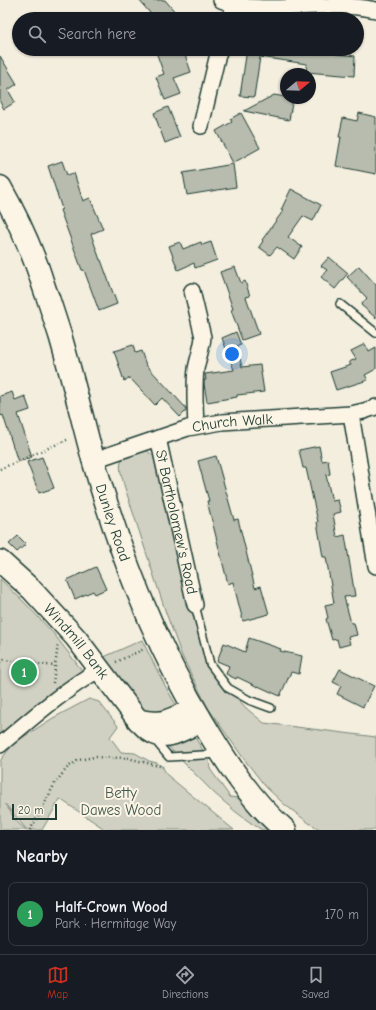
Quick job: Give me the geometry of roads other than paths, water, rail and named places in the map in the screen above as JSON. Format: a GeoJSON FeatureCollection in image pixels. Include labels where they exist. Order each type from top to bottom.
{"type":"FeatureCollection","features":[{"type":"Feature","properties":{"kind":"main road","name":"Dunley Road"},"geometry":{"type":"LineString","coordinates":[[0,186],[15,214],[35,261],[60,334],[86,433],[117,538],[151,624],[176,675],[221,753],[253,797],[273,820],[285,830]]}},
{"type":"Feature","properties":{"kind":"main road","name":"Windmill Bank"},"geometry":{"type":"LineString","coordinates":[[0,561],[31,589],[76,638],[142,724]]}},
{"type":"Feature","properties":{"kind":"main road"},"geometry":{"type":"LineString","coordinates":[[142,724],[167,721],[198,714]]}},
{"type":"Feature","properties":{"kind":"street"},"geometry":{"type":"LineString","coordinates":[[229,12],[228,2],[249,7],[268,8],[341,5],[376,10]]}},
{"type":"Feature","properties":{"kind":"street"},"geometry":{"type":"LineString","coordinates":[[202,126],[218,56]]}},
{"type":"Feature","properties":{"kind":"street"},"geometry":{"type":"LineString","coordinates":[[192,291],[203,337],[197,367],[194,394],[196,426]]}},
{"type":"Feature","properties":{"kind":"street","name":"Church Walk"},"geometry":{"type":"LineString","coordinates":[[94,460],[196,426],[222,422],[351,414],[376,407]]}},
{"type":"Feature","properties":{"kind":"street"},"geometry":{"type":"LineString","coordinates":[[351,414],[376,566]]}},
{"type":"Feature","properties":{"kind":"street","name":"St Bartholomew's Road"},"geometry":{"type":"LineString","coordinates":[[158,438],[195,606]]}},
{"type":"Feature","properties":{"kind":"street"},"geometry":{"type":"LineString","coordinates":[[0,745],[51,704],[100,669]]}},
{"type":"Feature","properties":{"kind":"lane"},"geometry":{"type":"LineString","coordinates":[[340,304],[376,333]]}},
{"type":"Feature","properties":{"kind":"lane"},"geometry":{"type":"LineString","coordinates":[[195,606],[210,664],[228,688],[249,700],[271,708]]}},
{"type":"Feature","properties":{"kind":"lane"},"geometry":{"type":"LineString","coordinates":[[142,724],[169,757],[221,753]]}},
{"type":"Feature","properties":{"kind":"place","name":"Half-Crown Wood"},"geometry":{"type":"Point","coordinates":[24,672]}},
{"type":"Feature","properties":{"kind":"park label","name":"Betty Dawes Wood"},"geometry":{"type":"Point","coordinates":[121,802]}}]}
